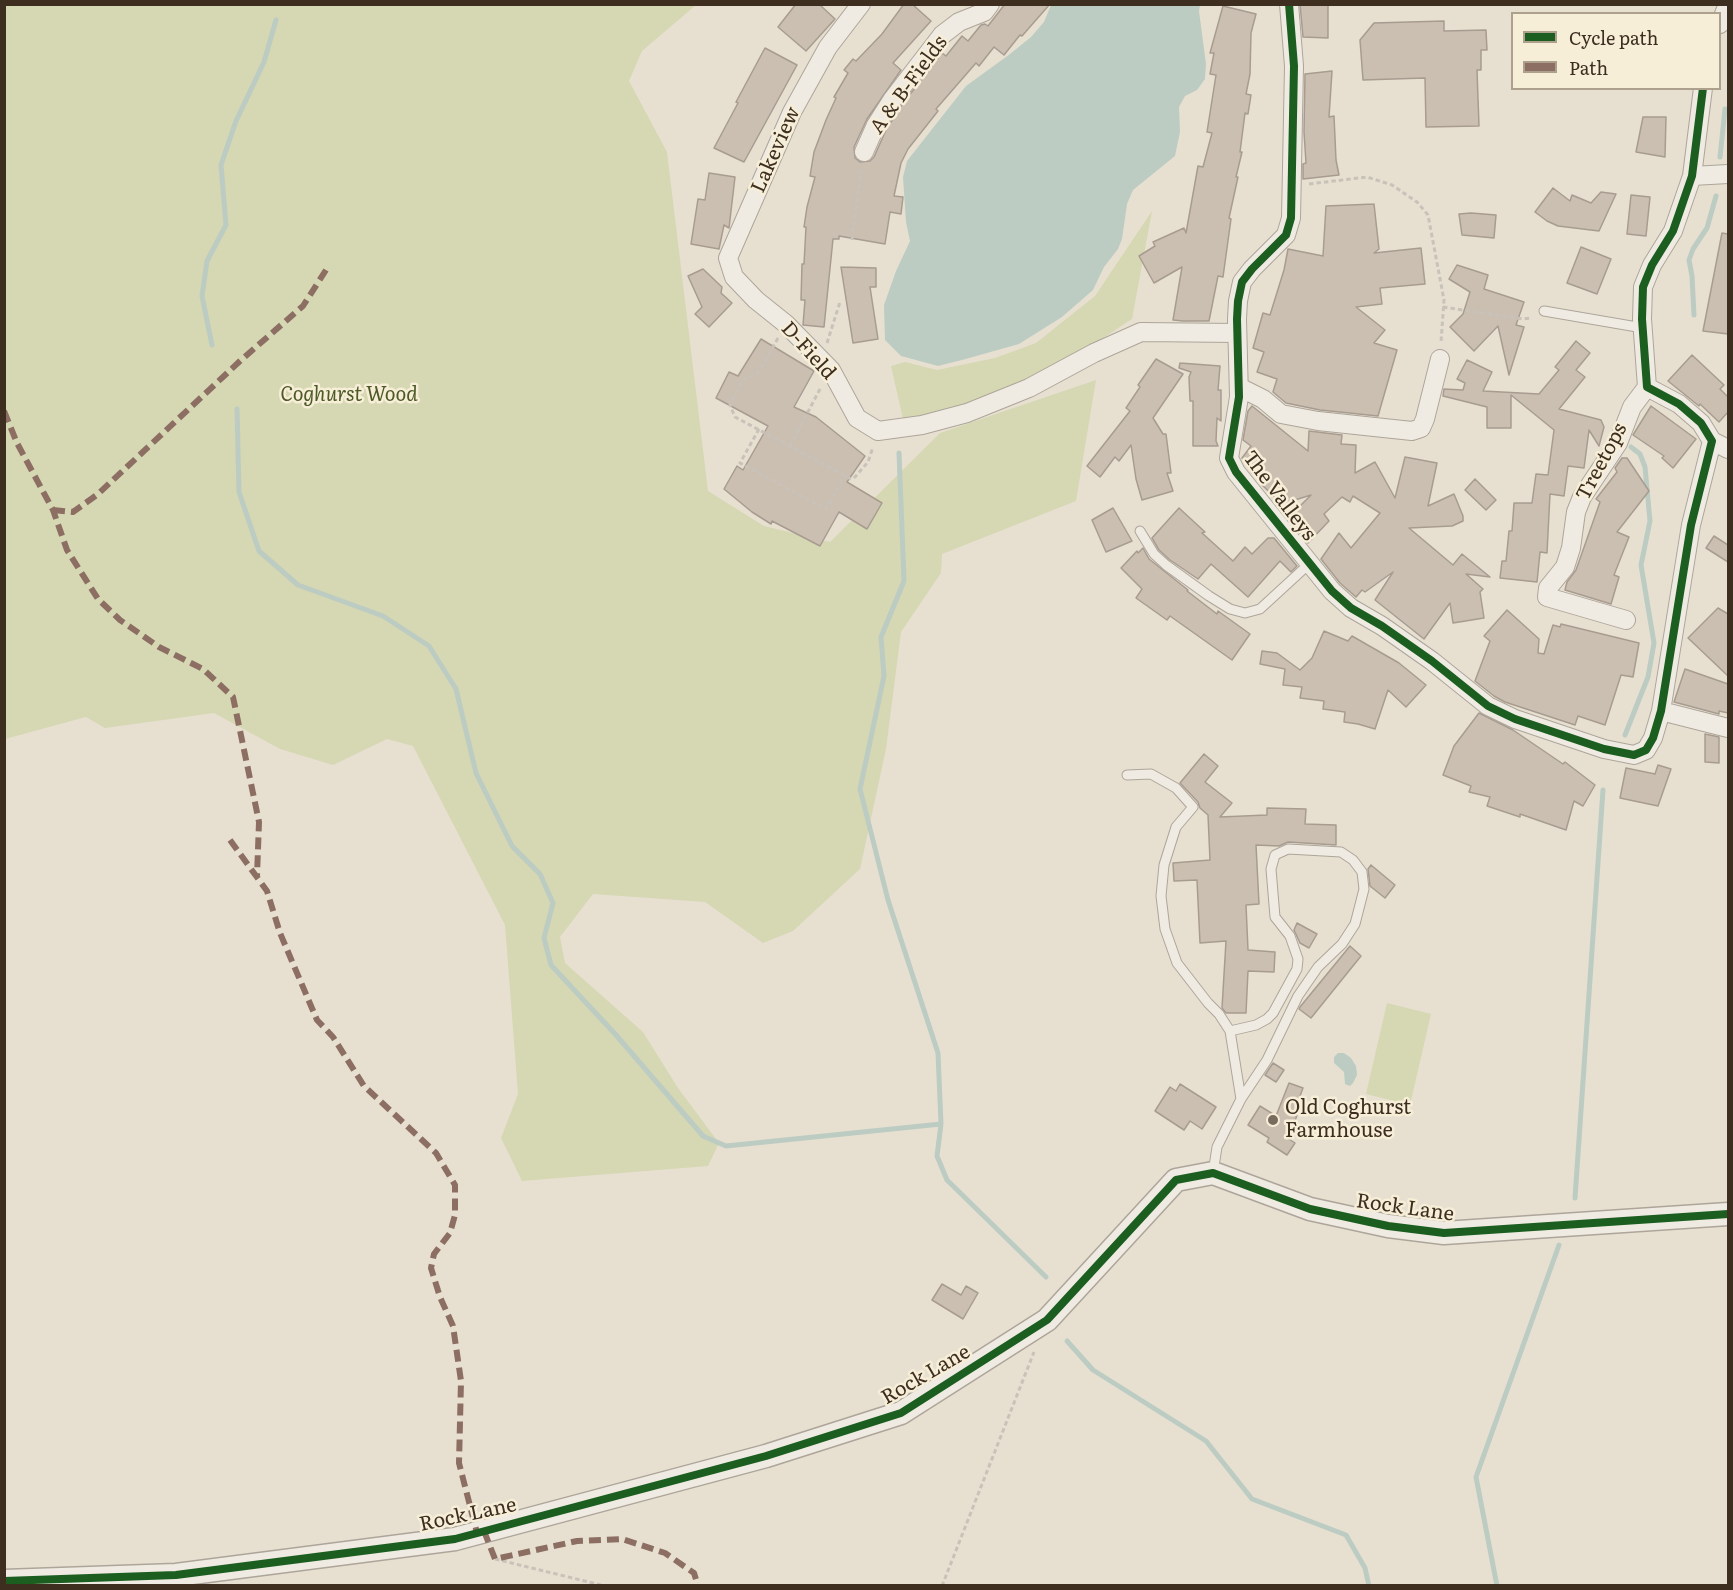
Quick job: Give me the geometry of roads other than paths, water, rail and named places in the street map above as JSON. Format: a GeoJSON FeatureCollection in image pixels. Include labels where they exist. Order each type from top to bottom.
{"type":"FeatureCollection","features":[{"type":"Feature","properties":{"kind":"street","name":"Lakeview"},"geometry":{"type":"LineString","coordinates":[[756,300],[734,277],[728,258],[792,112],[828,47],[861,4]]}},
{"type":"Feature","properties":{"kind":"street","name":"A & B-Fields"},"geometry":{"type":"LineString","coordinates":[[864,152],[876,125],[892,100],[942,35],[959,22],[984,12],[990,4]]}},
{"type":"Feature","properties":{"kind":"street","name":"The Valleys"},"geometry":{"type":"LineString","coordinates":[[1289,4],[1294,66],[1291,218],[1286,235],[1242,282],[1238,301],[1237,333],[1239,398],[1229,458],[1236,472],[1332,591],[1351,608],[1382,626],[1432,661],[1488,706],[1515,719],[1605,749],[1634,755],[1646,750],[1653,738],[1661,711],[1691,525],[1712,441]]}},
{"type":"Feature","properties":{"kind":"street"},"geometry":{"type":"LineString","coordinates":[[1721,20],[1728,4]]}},
{"type":"Feature","properties":{"kind":"street"},"geometry":{"type":"LineString","coordinates":[[1703,90],[1692,176],[1673,231],[1652,265],[1643,287],[1647,387],[1679,404],[1701,423],[1712,441],[1728,449]]}},
{"type":"Feature","properties":{"kind":"street"},"geometry":{"type":"LineString","coordinates":[[1692,176],[1728,174]]}},
{"type":"Feature","properties":{"kind":"street","name":"D-Field"},"geometry":{"type":"LineString","coordinates":[[756,300],[786,324],[826,365],[857,418],[878,431],[922,424],[967,413],[1029,388],[1094,353],[1141,332],[1237,333]]}},
{"type":"Feature","properties":{"kind":"street"},"geometry":{"type":"LineString","coordinates":[[1239,387],[1263,399],[1281,414],[1318,421],[1412,431],[1421,428],[1425,419],[1440,359]]}},
{"type":"Feature","properties":{"kind":"street","name":"Treetops"},"geometry":{"type":"LineString","coordinates":[[1626,620],[1546,597],[1548,588],[1565,567],[1571,548],[1576,512],[1582,497],[1618,443],[1632,407],[1647,387]]}},
{"type":"Feature","properties":{"kind":"street"},"geometry":{"type":"LineString","coordinates":[[1661,711],[1728,728]]}},
{"type":"Feature","properties":{"kind":"street","name":"Rock Lane"},"geometry":{"type":"LineString","coordinates":[[4,1581],[176,1575],[455,1539],[766,1456],[902,1413],[1047,1320],[1176,1180],[1213,1173],[1310,1209],[1388,1226],[1444,1233],[1728,1214]]}},
{"type":"Feature","properties":{"kind":"lane"},"geometry":{"type":"LineString","coordinates":[[1544,310],[1643,328]]}},
{"type":"Feature","properties":{"kind":"lane"},"geometry":{"type":"LineString","coordinates":[[1140,531],[1154,554],[1166,565],[1230,609],[1245,613],[1260,609],[1309,564]]}},
{"type":"Feature","properties":{"kind":"lane"},"geometry":{"type":"LineString","coordinates":[[1127,775],[1151,774],[1176,788],[1193,807],[1176,827],[1164,865],[1161,896],[1165,929],[1177,963],[1230,1031],[1241,1099]]}},
{"type":"Feature","properties":{"kind":"lane"},"geometry":{"type":"LineString","coordinates":[[1213,1173],[1217,1147],[1241,1099],[1267,1060],[1298,996],[1318,967],[1342,944],[1355,924],[1364,889],[1362,872],[1353,860],[1341,852],[1288,849],[1275,855],[1271,868],[1275,917],[1290,936],[1298,959],[1297,969],[1273,1014],[1268,1019],[1256,1025],[1230,1031]]}},
{"type":"Feature","properties":{"kind":"waterway"},"geometry":{"type":"LineString","coordinates":[[212,345],[202,296],[207,261],[226,225],[221,165],[236,121],[264,62],[276,20]]}},
{"type":"Feature","properties":{"kind":"waterway"},"geometry":{"type":"LineString","coordinates":[[1720,157],[1725,109]]}},
{"type":"Feature","properties":{"kind":"waterway"},"geometry":{"type":"LineString","coordinates":[[1694,315],[1689,260],[1693,249],[1707,228],[1716,196]]}},
{"type":"Feature","properties":{"kind":"waterway"},"geometry":{"type":"LineString","coordinates":[[237,409],[239,492],[259,551],[298,585],[383,616],[429,646],[456,689],[476,773],[512,846],[540,874],[553,903],[544,938],[551,965],[616,1035],[703,1136],[726,1146],[941,1124]]}},
{"type":"Feature","properties":{"kind":"waterway"},"geometry":{"type":"LineString","coordinates":[[1625,735],[1648,677],[1654,643],[1641,565],[1650,521],[1645,467],[1640,454],[1631,447]]}},
{"type":"Feature","properties":{"kind":"waterway"},"geometry":{"type":"LineString","coordinates":[[899,453],[904,581],[881,637],[884,676],[860,789],[888,900],[938,1053],[941,1124],[937,1156],[947,1180],[1046,1277]]}},
{"type":"Feature","properties":{"kind":"waterway"},"geometry":{"type":"LineString","coordinates":[[1575,1198],[1603,790]]}},
{"type":"Feature","properties":{"kind":"waterway"},"geometry":{"type":"LineString","coordinates":[[1497,1586],[1476,1477],[1559,1245]]}},
{"type":"Feature","properties":{"kind":"waterway"},"geometry":{"type":"LineString","coordinates":[[1067,1341],[1093,1370],[1206,1441],[1252,1499],[1346,1535],[1365,1568],[1369,1586]]}},
{"type":"Feature","properties":{"kind":"place","name":"Old Coghurst Farmhouse"},"geometry":{"type":"Point","coordinates":[1273,1120]}},
{"type":"Feature","properties":{"kind":"park label","name":"Coghurst Wood"},"geometry":{"type":"Point","coordinates":[349,395]}}]}
